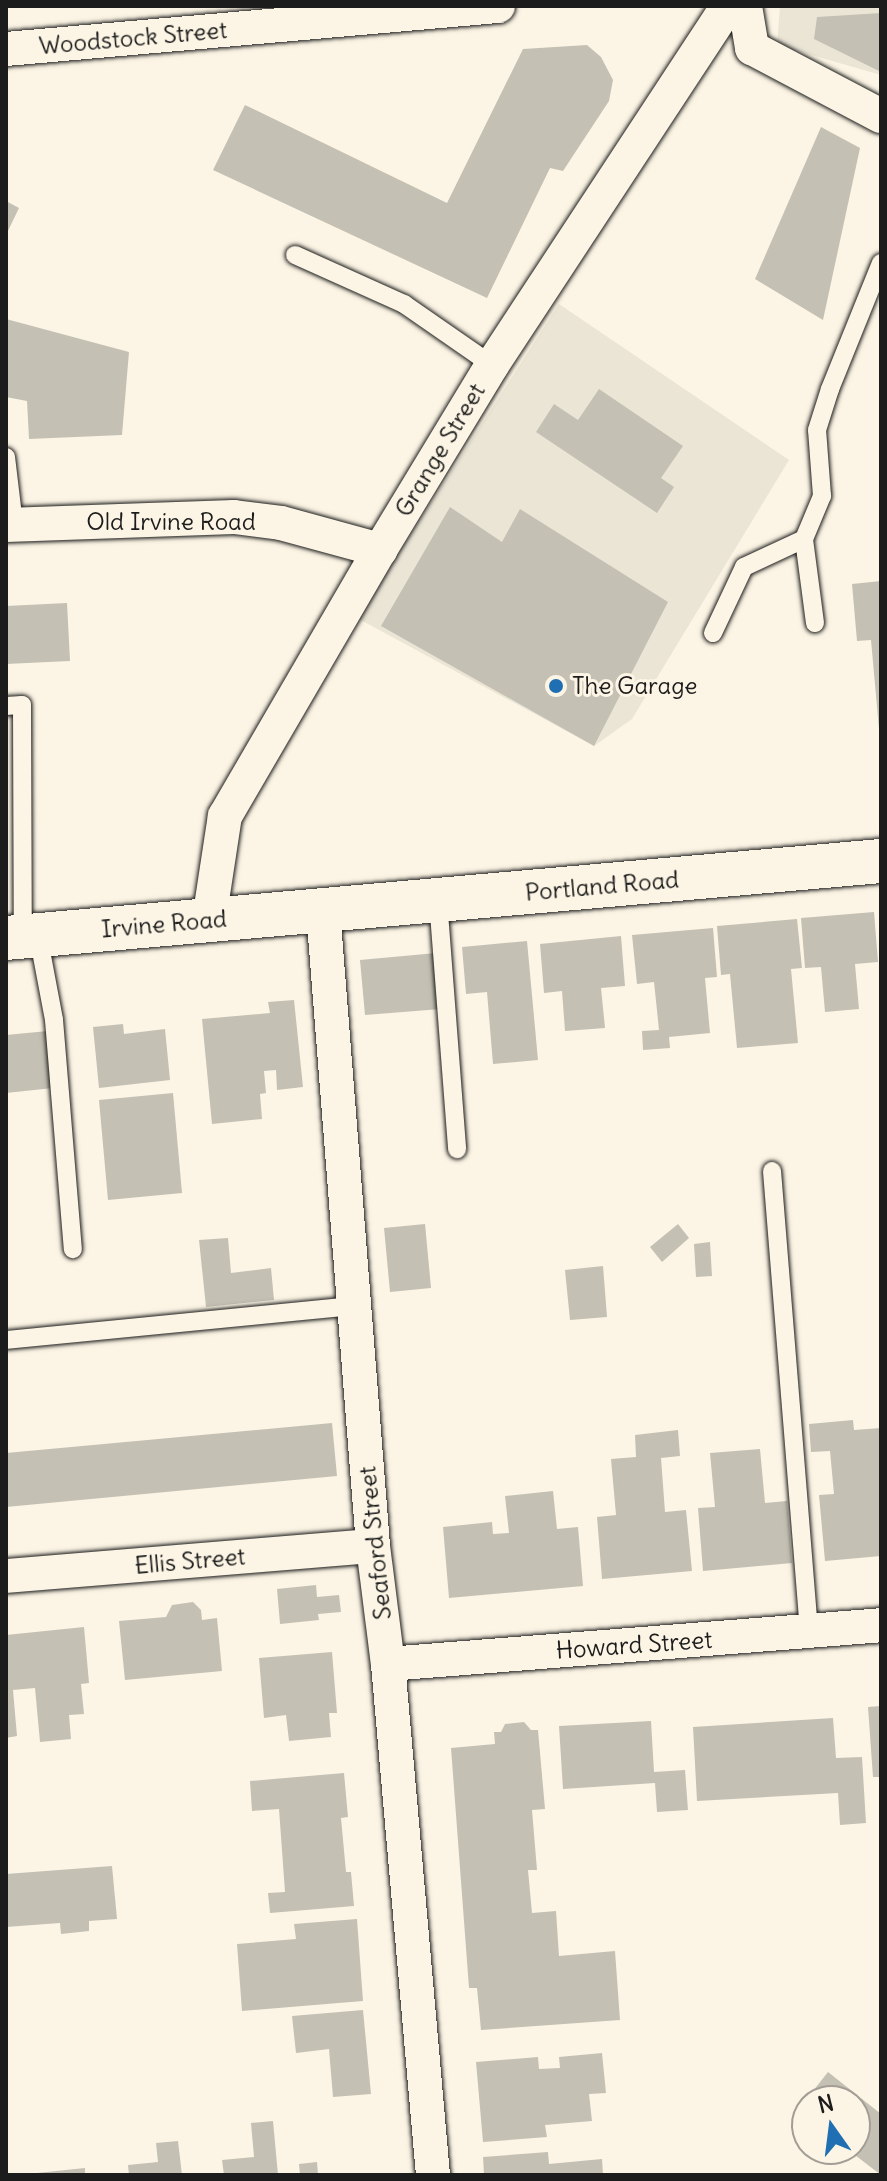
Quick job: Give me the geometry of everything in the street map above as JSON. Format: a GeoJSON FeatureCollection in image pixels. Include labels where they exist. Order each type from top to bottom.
{"type":"FeatureCollection","features":[{"type":"Feature","properties":{"kind":"main road","name":"Portland Road"},"geometry":{"type":"LineString","coordinates":[[323,910],[881,861]]}},
{"type":"Feature","properties":{"kind":"main road","name":"Irvine Road"},"geometry":{"type":"LineString","coordinates":[[22,936],[323,910]]}},
{"type":"Feature","properties":{"kind":"street","name":"Woodstock Street"},"geometry":{"type":"LineString","coordinates":[[6,49],[498,6]]}},
{"type":"Feature","properties":{"kind":"street","name":"Grange Street"},"geometry":{"type":"LineString","coordinates":[[209,920],[225,816],[492,365],[728,6]]}},
{"type":"Feature","properties":{"kind":"street"},"geometry":{"type":"LineString","coordinates":[[745,6],[752,48],[881,116]]}},
{"type":"Feature","properties":{"kind":"street","name":"Old Irvine Road"},"geometry":{"type":"LineString","coordinates":[[10,524],[234,517],[281,523],[380,550]]}},
{"type":"Feature","properties":{"kind":"street","name":"Seaford Street"},"geometry":{"type":"LineString","coordinates":[[323,910],[373,1546],[388,1664],[433,2175]]}},
{"type":"Feature","properties":{"kind":"street","name":"Ellis Street"},"geometry":{"type":"LineString","coordinates":[[6,1576],[373,1546]]}},
{"type":"Feature","properties":{"kind":"street","name":"Howard Street"},"geometry":{"type":"LineString","coordinates":[[388,1664],[881,1625]]}},
{"type":"Feature","properties":{"kind":"lane"},"geometry":{"type":"LineString","coordinates":[[295,255],[404,304],[492,365]]}},
{"type":"Feature","properties":{"kind":"lane"},"geometry":{"type":"LineString","coordinates":[[815,623],[804,539],[822,496],[817,430],[830,389],[881,263]]}},
{"type":"Feature","properties":{"kind":"lane"},"geometry":{"type":"LineString","coordinates":[[6,457],[10,524]]}},
{"type":"Feature","properties":{"kind":"lane"},"geometry":{"type":"LineString","coordinates":[[713,633],[744,567],[804,539]]}},
{"type":"Feature","properties":{"kind":"lane"},"geometry":{"type":"LineString","coordinates":[[6,706],[22,705],[22,936],[54,1020],[73,1249]]}},
{"type":"Feature","properties":{"kind":"lane"},"geometry":{"type":"LineString","coordinates":[[438,900],[457,1149]]}},
{"type":"Feature","properties":{"kind":"lane"},"geometry":{"type":"LineString","coordinates":[[772,1171],[809,1631]]}},
{"type":"Feature","properties":{"kind":"lane"},"geometry":{"type":"LineString","coordinates":[[6,1340],[354,1306]]}},
{"type":"Feature","properties":{"kind":"shaded area"},"geometry":{"type":"Polygon","coordinates":[[[780,6],[881,6],[881,75],[777,45],[780,6]]]}},
{"type":"Feature","properties":{"kind":"shaded area"},"geometry":{"type":"Polygon","coordinates":[[[559,304],[789,460],[632,719],[594,746],[357,618],[559,304]]]}},
{"type":"Feature","properties":{"kind":"building"},"geometry":{"type":"Polygon","coordinates":[[[881,13],[881,72],[814,39],[817,17],[881,13]]]}},
{"type":"Feature","properties":{"kind":"building"},"geometry":{"type":"Polygon","coordinates":[[[587,45],[601,57],[613,80],[609,101],[563,171],[550,168],[487,298],[213,170],[245,105],[447,203],[523,49],[587,45]]]}},
{"type":"Feature","properties":{"kind":"building"},"geometry":{"type":"Polygon","coordinates":[[[821,127],[860,148],[823,320],[755,279],[821,127]]]}},
{"type":"Feature","properties":{"kind":"building"},"geometry":{"type":"Polygon","coordinates":[[[6,201],[19,208],[6,235],[6,201]]]}},
{"type":"Feature","properties":{"kind":"building"},"geometry":{"type":"Polygon","coordinates":[[[6,319],[129,352],[122,435],[29,439],[27,401],[6,397],[6,319]]]}},
{"type":"Feature","properties":{"kind":"building"},"geometry":{"type":"Polygon","coordinates":[[[599,389],[683,446],[661,478],[674,487],[657,513],[536,432],[554,404],[578,420],[599,389]]]}},
{"type":"Feature","properties":{"kind":"building","name":"The Garage"},"geometry":{"type":"Polygon","coordinates":[[[450,507],[502,542],[520,509],[668,602],[594,746],[381,626],[450,507]]]}},
{"type":"Feature","properties":{"kind":"building"},"geometry":{"type":"Polygon","coordinates":[[[881,581],[879,729],[871,640],[857,641],[852,584],[881,581]]]}},
{"type":"Feature","properties":{"kind":"building"},"geometry":{"type":"Polygon","coordinates":[[[67,603],[70,661],[6,664],[6,606],[67,603]]]}},
{"type":"Feature","properties":{"kind":"building"},"geometry":{"type":"Polygon","coordinates":[[[874,912],[878,962],[855,964],[859,1009],[825,1012],[821,967],[805,968],[801,918],[874,912]]]}},
{"type":"Feature","properties":{"kind":"building"},"geometry":{"type":"Polygon","coordinates":[[[797,919],[802,968],[791,969],[798,1043],[737,1048],[730,974],[721,975],[717,926],[797,919]]]}},
{"type":"Feature","properties":{"kind":"building"},"geometry":{"type":"Polygon","coordinates":[[[713,928],[717,977],[705,978],[710,1033],[669,1037],[670,1048],[643,1050],[642,1031],[659,1030],[654,982],[637,984],[632,935],[713,928]]]}},
{"type":"Feature","properties":{"kind":"building"},"geometry":{"type":"Polygon","coordinates":[[[621,936],[625,986],[601,988],[605,1028],[565,1031],[562,991],[544,993],[540,944],[621,936]]]}},
{"type":"Feature","properties":{"kind":"building"},"geometry":{"type":"Polygon","coordinates":[[[527,941],[538,1060],[493,1064],[487,992],[466,994],[462,947],[527,941]]]}},
{"type":"Feature","properties":{"kind":"building"},"geometry":{"type":"Polygon","coordinates":[[[436,953],[441,1009],[365,1015],[360,960],[436,953]]]}},
{"type":"Feature","properties":{"kind":"building"},"geometry":{"type":"Polygon","coordinates":[[[294,1000],[303,1087],[277,1090],[276,1070],[264,1071],[266,1093],[260,1094],[262,1119],[212,1124],[202,1019],[270,1013],[268,1002],[294,1000]]]}},
{"type":"Feature","properties":{"kind":"building"},"geometry":{"type":"Polygon","coordinates":[[[123,1024],[124,1034],[165,1029],[170,1080],[99,1088],[93,1027],[123,1024]]]}},
{"type":"Feature","properties":{"kind":"building"},"geometry":{"type":"Polygon","coordinates":[[[48,1031],[53,1088],[6,1093],[6,1035],[48,1031]]]}},
{"type":"Feature","properties":{"kind":"building"},"geometry":{"type":"Polygon","coordinates":[[[173,1093],[182,1193],[108,1200],[99,1100],[173,1093]]]}},
{"type":"Feature","properties":{"kind":"building"},"geometry":{"type":"Polygon","coordinates":[[[425,1224],[431,1288],[390,1292],[384,1228],[425,1224]]]}},
{"type":"Feature","properties":{"kind":"building"},"geometry":{"type":"Polygon","coordinates":[[[678,1224],[689,1238],[662,1262],[650,1247],[678,1224]]]}},
{"type":"Feature","properties":{"kind":"building"},"geometry":{"type":"Polygon","coordinates":[[[228,1238],[231,1273],[271,1268],[274,1300],[206,1307],[199,1240],[228,1238]]]}},
{"type":"Feature","properties":{"kind":"building"},"geometry":{"type":"Polygon","coordinates":[[[710,1242],[712,1276],[696,1277],[694,1244],[710,1242]]]}},
{"type":"Feature","properties":{"kind":"building"},"geometry":{"type":"Polygon","coordinates":[[[603,1266],[607,1317],[570,1320],[565,1270],[603,1266]]]}},
{"type":"Feature","properties":{"kind":"building"},"geometry":{"type":"Polygon","coordinates":[[[853,1420],[854,1430],[881,1428],[881,1556],[825,1561],[819,1495],[834,1494],[830,1451],[811,1452],[809,1424],[853,1420]]]}},
{"type":"Feature","properties":{"kind":"building"},"geometry":{"type":"Polygon","coordinates":[[[332,1423],[337,1476],[6,1507],[6,1453],[332,1423]]]}},
{"type":"Feature","properties":{"kind":"building"},"geometry":{"type":"Polygon","coordinates":[[[678,1430],[680,1456],[661,1458],[665,1512],[686,1510],[692,1571],[602,1579],[597,1517],[616,1515],[611,1459],[636,1457],[635,1435],[678,1430]]]}},
{"type":"Feature","properties":{"kind":"building"},"geometry":{"type":"Polygon","coordinates":[[[760,1449],[765,1503],[787,1501],[792,1563],[703,1571],[698,1508],[715,1507],[710,1453],[760,1449]]]}},
{"type":"Feature","properties":{"kind":"building"},"geometry":{"type":"Polygon","coordinates":[[[553,1491],[557,1529],[578,1527],[583,1586],[449,1598],[443,1527],[492,1522],[493,1534],[509,1533],[505,1496],[553,1491]]]}},
{"type":"Feature","properties":{"kind":"building"},"geometry":{"type":"Polygon","coordinates":[[[316,1585],[317,1597],[339,1595],[341,1612],[318,1614],[319,1620],[280,1624],[277,1589],[316,1585]]]}},
{"type":"Feature","properties":{"kind":"building"},"geometry":{"type":"Polygon","coordinates":[[[193,1602],[201,1610],[202,1620],[217,1618],[222,1671],[125,1680],[119,1621],[166,1617],[172,1605],[193,1602]]]}},
{"type":"Feature","properties":{"kind":"building"},"geometry":{"type":"Polygon","coordinates":[[[84,1627],[89,1683],[81,1684],[84,1714],[69,1715],[71,1739],[40,1742],[35,1688],[13,1690],[17,1736],[6,1738],[6,1635],[84,1627]]]}},
{"type":"Feature","properties":{"kind":"building"},"geometry":{"type":"Polygon","coordinates":[[[332,1652],[337,1713],[329,1713],[331,1737],[289,1741],[286,1715],[264,1718],[259,1658],[332,1652]]]}},
{"type":"Feature","properties":{"kind":"building"},"geometry":{"type":"Polygon","coordinates":[[[881,1706],[881,1777],[873,1777],[868,1707],[881,1706]]]}},
{"type":"Feature","properties":{"kind":"building"},"geometry":{"type":"Polygon","coordinates":[[[833,1718],[836,1758],[862,1757],[866,1823],[840,1825],[838,1793],[697,1801],[693,1727],[833,1718]]]}},
{"type":"Feature","properties":{"kind":"building"},"geometry":{"type":"Polygon","coordinates":[[[651,1721],[654,1772],[685,1770],[688,1810],[657,1812],[655,1783],[563,1789],[559,1726],[651,1721]]]}},
{"type":"Feature","properties":{"kind":"building"},"geometry":{"type":"Polygon","coordinates":[[[524,1722],[531,1730],[538,1730],[545,1809],[532,1810],[537,1870],[528,1870],[532,1913],[556,1911],[559,1956],[615,1951],[620,2020],[481,2030],[477,1988],[469,1988],[451,1748],[495,1744],[494,1732],[501,1732],[505,1724],[524,1722]]]}},
{"type":"Feature","properties":{"kind":"building"},"geometry":{"type":"Polygon","coordinates":[[[344,1773],[348,1817],[341,1818],[346,1872],[351,1872],[354,1906],[270,1913],[268,1893],[285,1892],[279,1809],[252,1811],[250,1781],[344,1773]]]}},
{"type":"Feature","properties":{"kind":"building"},"geometry":{"type":"Polygon","coordinates":[[[112,1866],[117,1919],[89,1921],[89,1931],[61,1934],[60,1923],[6,1927],[6,1874],[112,1866]]]}},
{"type":"Feature","properties":{"kind":"building"},"geometry":{"type":"Polygon","coordinates":[[[357,1919],[363,2001],[242,2011],[237,1944],[296,1939],[294,1924],[357,1919]]]}},
{"type":"Feature","properties":{"kind":"building"},"geometry":{"type":"Polygon","coordinates":[[[363,2010],[371,2094],[333,2097],[329,2049],[296,2053],[292,2016],[363,2010]]]}},
{"type":"Feature","properties":{"kind":"building"},"geometry":{"type":"Polygon","coordinates":[[[602,2053],[606,2093],[589,2094],[592,2121],[545,2125],[547,2137],[483,2142],[476,2062],[538,2057],[539,2069],[560,2068],[559,2057],[602,2053]]]}},
{"type":"Feature","properties":{"kind":"building"},"geometry":{"type":"Polygon","coordinates":[[[828,2072],[844,2085],[818,2085],[828,2072]]]}},
{"type":"Feature","properties":{"kind":"building"},"geometry":{"type":"Polygon","coordinates":[[[871,2106],[881,2114],[881,2175],[868,2165],[871,2165],[871,2106]]]}},
{"type":"Feature","properties":{"kind":"building"},"geometry":{"type":"Polygon","coordinates":[[[273,2121],[278,2175],[224,2175],[222,2160],[254,2157],[251,2123],[273,2121]]]}},
{"type":"Feature","properties":{"kind":"building"},"geometry":{"type":"Polygon","coordinates":[[[178,2141],[182,2175],[129,2175],[128,2165],[158,2162],[156,2143],[178,2141]]]}},
{"type":"Feature","properties":{"kind":"building"},"geometry":{"type":"Polygon","coordinates":[[[548,2152],[549,2164],[602,2159],[603,2175],[484,2175],[483,2157],[548,2152]]]}},
{"type":"Feature","properties":{"kind":"building"},"geometry":{"type":"Polygon","coordinates":[[[317,2162],[318,2175],[300,2175],[299,2164],[317,2162]]]}},
{"type":"Feature","properties":{"kind":"building"},"geometry":{"type":"Polygon","coordinates":[[[85,2168],[85,2175],[37,2175],[37,2173],[85,2168]]]}},
{"type":"Feature","properties":{"kind":"place","name":"The Garage"},"geometry":{"type":"Point","coordinates":[556,686]}}]}
